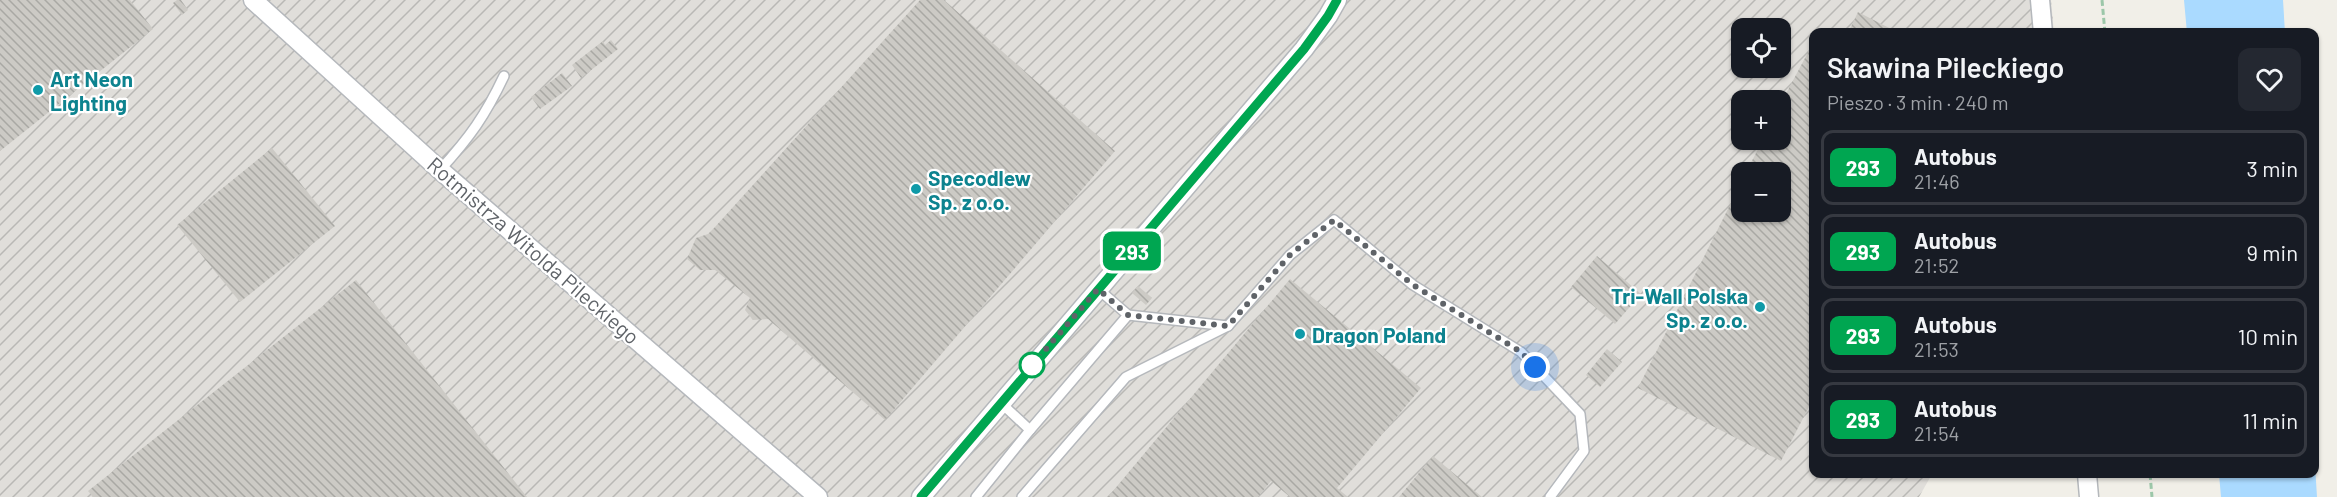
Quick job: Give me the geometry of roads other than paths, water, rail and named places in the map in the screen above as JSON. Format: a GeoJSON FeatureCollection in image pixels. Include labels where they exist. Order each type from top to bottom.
{"type":"FeatureCollection","features":[{"type":"Feature","properties":{"kind":"street","name":"Rotmistrza Witolda Pileckiego"},"geometry":{"type":"LineString","coordinates":[[253,0],[440,170],[818,497]]}},
{"type":"Feature","properties":{"kind":"street"},"geometry":{"type":"LineString","coordinates":[[921,497],[1304,49],[1337,0]]}},
{"type":"Feature","properties":{"kind":"street"},"geometry":{"type":"LineString","coordinates":[[2040,0],[2043,28]]}},
{"type":"Feature","properties":{"kind":"street"},"geometry":{"type":"LineString","coordinates":[[2087,478],[2089,497]]}},
{"type":"Feature","properties":{"kind":"lane"},"geometry":{"type":"LineString","coordinates":[[440,170],[470,138],[488,111],[504,76]]}},
{"type":"Feature","properties":{"kind":"lane"},"geometry":{"type":"LineString","coordinates":[[1022,497],[1126,377],[1228,326],[1290,255],[1334,220],[1413,285],[1521,352],[1580,414],[1584,451],[1550,497]]}},
{"type":"Feature","properties":{"kind":"lane"},"geometry":{"type":"LineString","coordinates":[[1098,289],[1128,315],[1228,326]]}},
{"type":"Feature","properties":{"kind":"lane"},"geometry":{"type":"LineString","coordinates":[[976,497],[1128,315]]}},
{"type":"Feature","properties":{"kind":"lane"},"geometry":{"type":"LineString","coordinates":[[1001,403],[1030,430]]}},
{"type":"Feature","properties":{"kind":"water"},"geometry":{"type":"Polygon","coordinates":[[[2184,0],[2283,0],[2285,28],[2187,28],[2184,0]]]}},
{"type":"Feature","properties":{"kind":"water"},"geometry":{"type":"Polygon","coordinates":[[[2219,478],[2316,478],[2317,497],[2221,497],[2219,478]]]}},
{"type":"Feature","properties":{"kind":"place","name":"Art Neon Lighting"},"geometry":{"type":"Point","coordinates":[38,90]}},
{"type":"Feature","properties":{"kind":"place","name":"Specodlew Sp. z o.o."},"geometry":{"type":"Point","coordinates":[916,189]}},
{"type":"Feature","properties":{"kind":"place","name":"Tri-Wall Polska Sp. z o.o."},"geometry":{"type":"Point","coordinates":[1760,307]}},
{"type":"Feature","properties":{"kind":"place","name":"Dragon Poland"},"geometry":{"type":"Point","coordinates":[1300,334]}}]}
